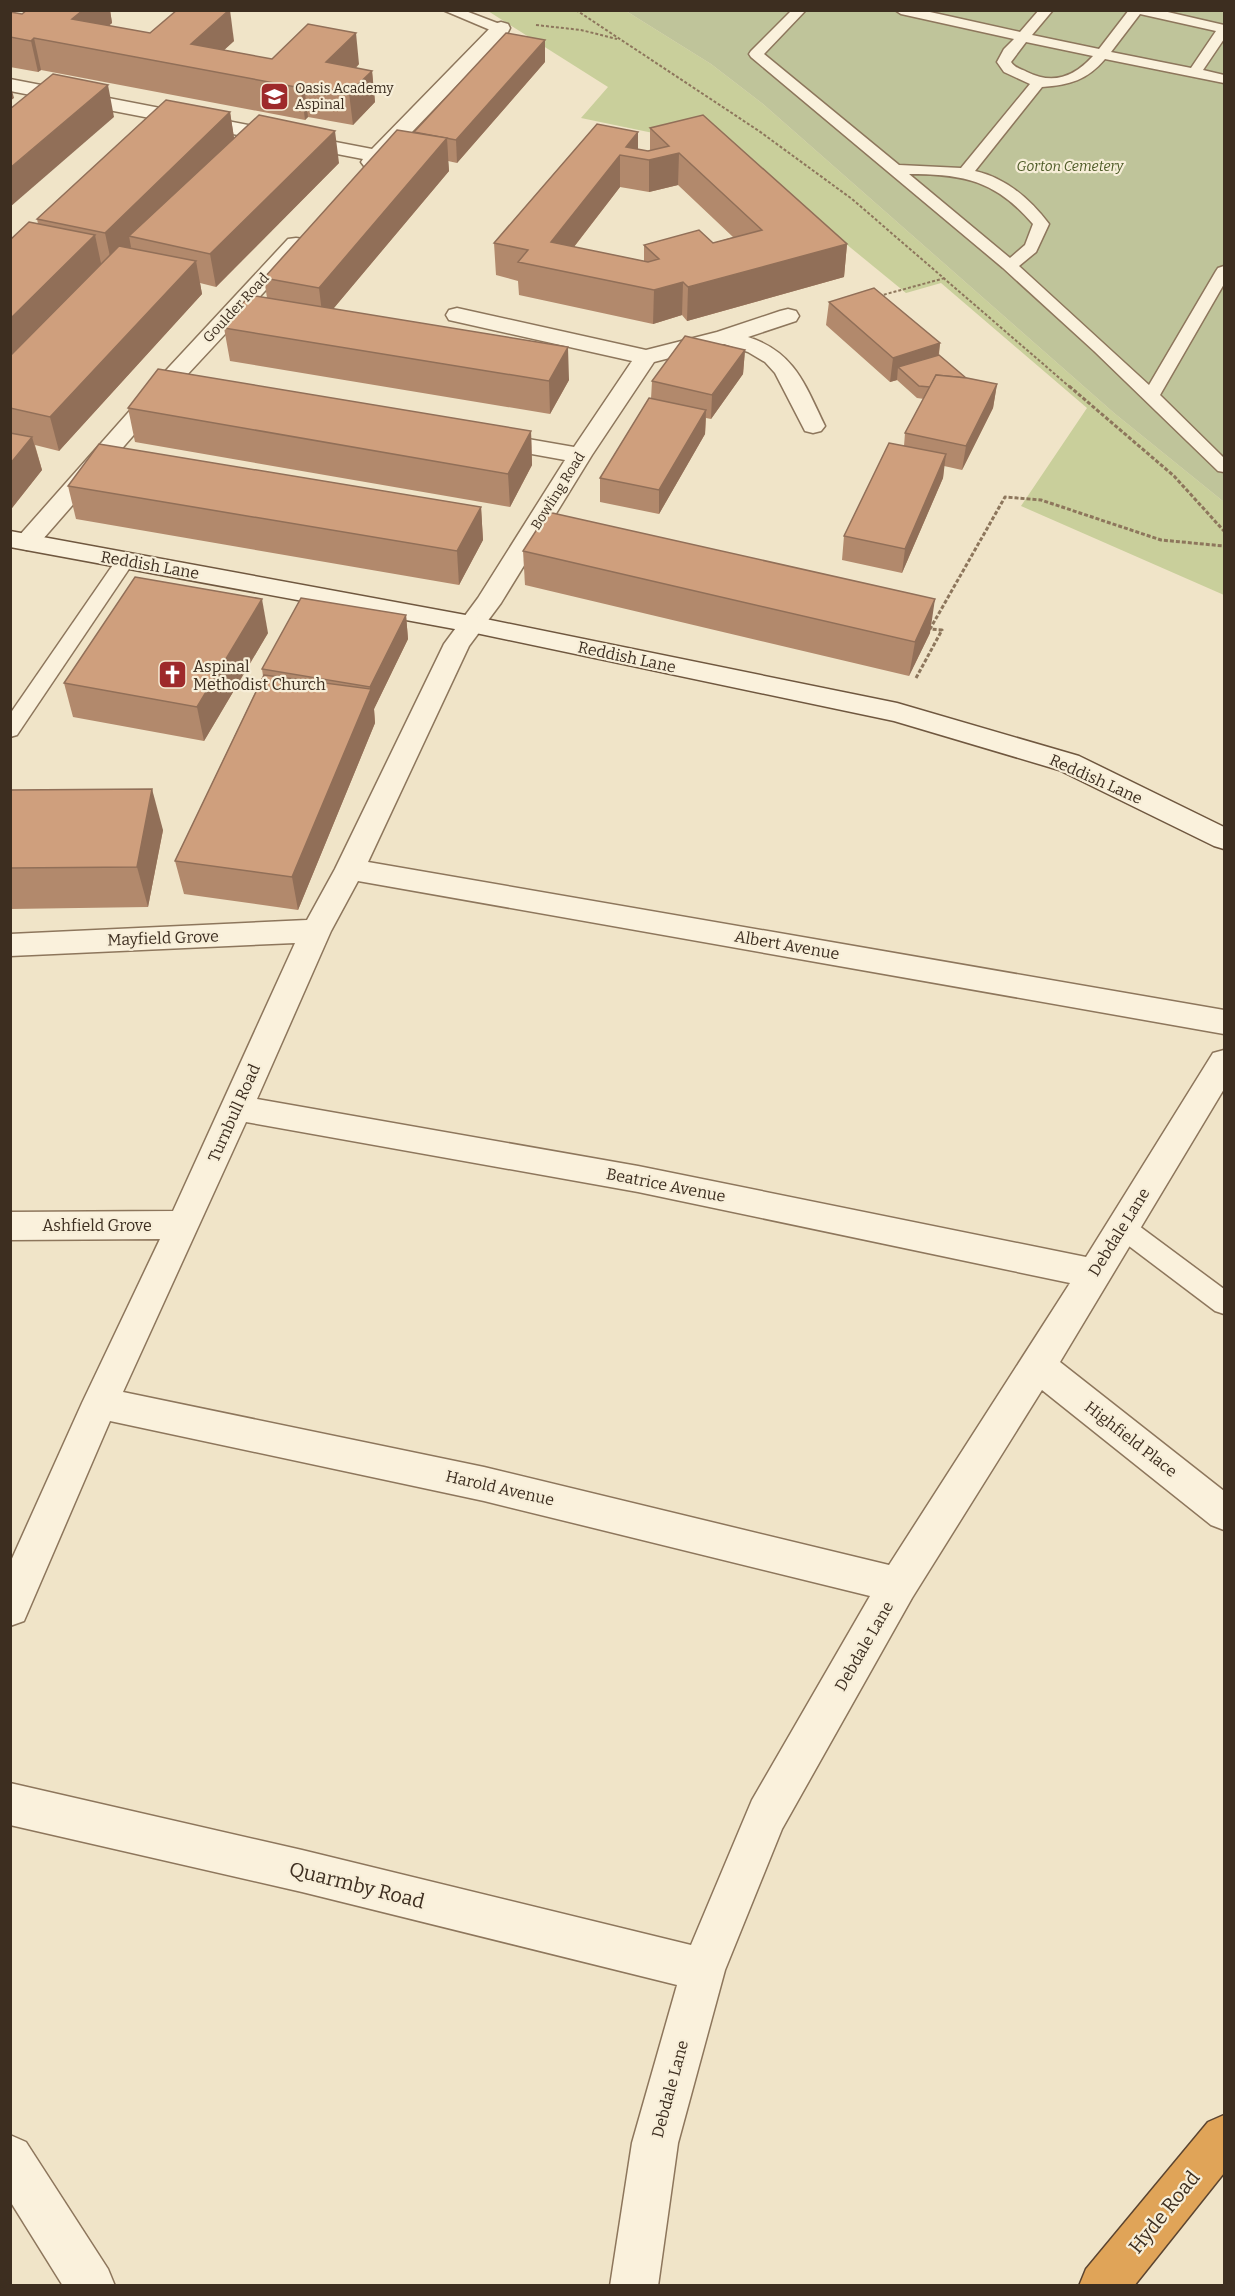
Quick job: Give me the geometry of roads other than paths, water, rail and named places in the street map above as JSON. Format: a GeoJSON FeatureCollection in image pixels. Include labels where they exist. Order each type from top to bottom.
{"type":"FeatureCollection","features":[{"type":"Feature","properties":{"kind":"highway","name":"Hyde Road"},"geometry":{"type":"LineString","coordinates":[[1103,2286],[1224,2138]]}},
{"type":"Feature","properties":{"kind":"street"},"geometry":{"type":"LineString","coordinates":[[354,181],[501,28]]}},
{"type":"Feature","properties":{"kind":"street"},"geometry":{"type":"LineString","coordinates":[[10,85],[378,156]]}},
{"type":"Feature","properties":{"kind":"street"},"geometry":{"type":"LineString","coordinates":[[144,130],[161,114]]}},
{"type":"Feature","properties":{"kind":"street","name":"Goulder Road"},"geometry":{"type":"LineString","coordinates":[[19,541],[176,387],[307,232]]}},
{"type":"Feature","properties":{"kind":"street"},"geometry":{"type":"LineString","coordinates":[[457,315],[646,357],[725,337],[788,316]]}},
{"type":"Feature","properties":{"kind":"street"},"geometry":{"type":"LineString","coordinates":[[725,337],[753,346],[774,358],[791,382],[813,426]]}},
{"type":"Feature","properties":{"kind":"street","name":"Bowling Road"},"geometry":{"type":"LineString","coordinates":[[471,624],[488,603],[580,455],[646,357]]}},
{"type":"Feature","properties":{"kind":"street"},"geometry":{"type":"LineString","coordinates":[[465,436],[580,455]]}},
{"type":"Feature","properties":{"kind":"street","name":"Reddish Lane"},"geometry":{"type":"LineString","coordinates":[[19,541],[471,624],[897,712],[1069,763],[1224,839]]}},
{"type":"Feature","properties":{"kind":"street","name":"Turnbull Road"},"geometry":{"type":"LineString","coordinates":[[10,1608],[100,1403],[184,1225],[316,932],[350,869],[457,644],[471,624]]}},
{"type":"Feature","properties":{"kind":"street","name":"Albert Avenue"},"geometry":{"type":"LineString","coordinates":[[350,869],[1224,1022]]}},
{"type":"Feature","properties":{"kind":"street","name":"Mayfield Grove"},"geometry":{"type":"LineString","coordinates":[[10,945],[316,932]]}},
{"type":"Feature","properties":{"kind":"street","name":"Debdale Lane"},"geometry":{"type":"LineString","coordinates":[[634,2286],[655,2143],[703,1970],[767,1815],[898,1585],[1038,1366],[1093,1273],[1122,1227],[1213,1106],[1224,1062]]}},
{"type":"Feature","properties":{"kind":"street","name":"Beatrice Avenue"},"geometry":{"type":"LineString","coordinates":[[237,1108],[638,1179],[1093,1273]]}},
{"type":"Feature","properties":{"kind":"street","name":"Ashfield Grove"},"geometry":{"type":"LineString","coordinates":[[10,1226],[184,1225]]}},
{"type":"Feature","properties":{"kind":"street","name":"Highfield Place"},"geometry":{"type":"LineString","coordinates":[[1038,1366],[1224,1513]]}},
{"type":"Feature","properties":{"kind":"street","name":"Harold Avenue"},"geometry":{"type":"LineString","coordinates":[[100,1403],[484,1484],[898,1585]]}},
{"type":"Feature","properties":{"kind":"street","name":"Quarmby Road"},"geometry":{"type":"LineString","coordinates":[[10,1804],[302,1871],[703,1970]]}},
{"type":"Feature","properties":{"kind":"street"},"geometry":{"type":"LineString","coordinates":[[10,2158],[91,2286]]}},
{"type":"Feature","properties":{"kind":"lane"},"geometry":{"type":"LineString","coordinates":[[449,10],[501,28]]}},
{"type":"Feature","properties":{"kind":"lane"},"geometry":{"type":"LineString","coordinates":[[800,10],[756,54],[1009,265],[1224,467]]}},
{"type":"Feature","properties":{"kind":"lane"},"geometry":{"type":"LineString","coordinates":[[901,10],[935,14],[1023,37],[1224,79]]}},
{"type":"Feature","properties":{"kind":"lane"},"geometry":{"type":"LineString","coordinates":[[1047,10],[1009,52],[1004,62],[1009,69],[1038,83],[1067,82],[1085,73],[1137,10],[1224,30],[1195,72]]}},
{"type":"Feature","properties":{"kind":"lane"},"geometry":{"type":"LineString","coordinates":[[966,172],[1038,83]]}},
{"type":"Feature","properties":{"kind":"lane"},"geometry":{"type":"LineString","coordinates":[[896,170],[966,172],[1004,186],[1024,202],[1041,224],[1037,240],[1024,257],[1009,265]]}},
{"type":"Feature","properties":{"kind":"lane"},"geometry":{"type":"LineString","coordinates":[[1151,396],[1224,272]]}},
{"type":"Feature","properties":{"kind":"lane"},"geometry":{"type":"LineString","coordinates":[[10,730],[126,560]]}},
{"type":"Feature","properties":{"kind":"lane"},"geometry":{"type":"LineString","coordinates":[[1122,1227],[1224,1303]]}},
{"type":"Feature","properties":{"kind":"place","name":"Oasis Academy Aspinal"},"geometry":{"type":"Point","coordinates":[274,96]}},
{"type":"Feature","properties":{"kind":"place","name":"Aspinal Methodist Church"},"geometry":{"type":"Point","coordinates":[172,675]}},
{"type":"Feature","properties":{"kind":"park label","name":"Gorton Cemetery"},"geometry":{"type":"Point","coordinates":[1070,166]}}]}
